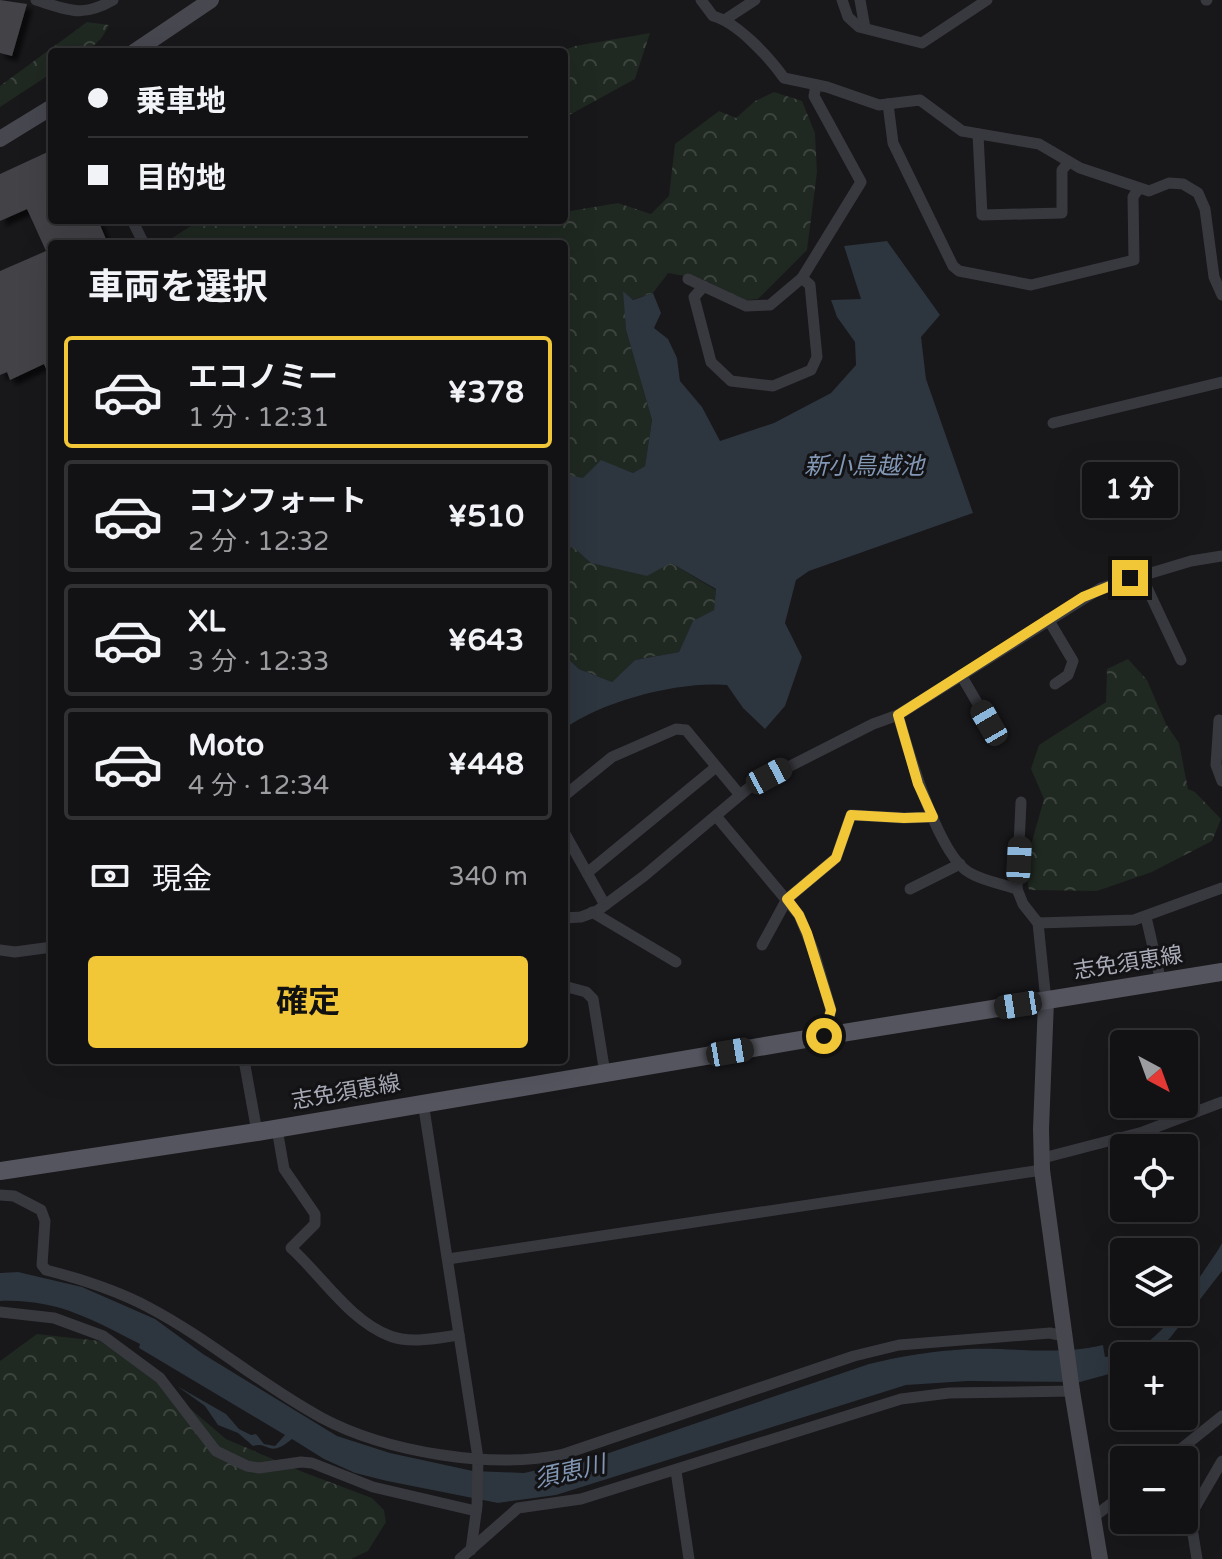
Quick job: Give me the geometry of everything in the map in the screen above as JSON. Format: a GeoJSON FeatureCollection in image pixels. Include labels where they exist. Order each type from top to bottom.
{"type":"FeatureCollection","features":[{"type":"Feature","properties":{"kind":"main road","name":"志免須恵線"},"geometry":{"type":"LineString","coordinates":[[0,1171],[277,1129],[423,1102],[1222,972]]}},
{"type":"Feature","properties":{"kind":"street"},"geometry":{"type":"LineString","coordinates":[[36,0],[74,12],[89,11],[113,0]]}},
{"type":"Feature","properties":{"kind":"street"},"geometry":{"type":"LineString","coordinates":[[140,48],[211,0]]}},
{"type":"Feature","properties":{"kind":"street"},"geometry":{"type":"LineString","coordinates":[[701,0],[713,16],[726,19],[771,59],[784,78],[879,105],[920,100],[962,131],[1039,144],[1080,168],[1149,191],[1169,183],[1183,184],[1198,193],[1205,209],[1207,237],[1220,286]]}},
{"type":"Feature","properties":{"kind":"street"},"geometry":{"type":"LineString","coordinates":[[726,19],[755,0]]}},
{"type":"Feature","properties":{"kind":"street"},"geometry":{"type":"LineString","coordinates":[[842,0],[848,17],[865,28],[922,43],[987,0]]}},
{"type":"Feature","properties":{"kind":"street"},"geometry":{"type":"LineString","coordinates":[[860,0],[865,28]]}},
{"type":"Feature","properties":{"kind":"street"},"geometry":{"type":"LineString","coordinates":[[688,279],[746,306],[770,305],[802,278],[861,182],[814,96],[816,85]]}},
{"type":"Feature","properties":{"kind":"street"},"geometry":{"type":"LineString","coordinates":[[888,104],[893,143],[953,266],[959,271],[1031,285],[1134,260],[1133,197],[1139,188]]}},
{"type":"Feature","properties":{"kind":"street"},"geometry":{"type":"LineString","coordinates":[[0,139],[48,109]]}},
{"type":"Feature","properties":{"kind":"street"},"geometry":{"type":"LineString","coordinates":[[978,134],[982,215],[1062,213],[1062,170],[1069,162]]}},
{"type":"Feature","properties":{"kind":"street"},"geometry":{"type":"LineString","coordinates":[[704,286],[694,297],[711,362],[731,381],[773,386],[811,370],[817,357],[810,285],[802,278]]}},
{"type":"Feature","properties":{"kind":"street"},"geometry":{"type":"LineString","coordinates":[[1053,423],[1222,382]]}},
{"type":"Feature","properties":{"kind":"street"},"geometry":{"type":"LineString","coordinates":[[568,918],[581,917],[605,905],[751,786],[873,724],[898,715],[1101,588],[1191,561],[1222,556]]}},
{"type":"Feature","properties":{"kind":"street"},"geometry":{"type":"LineString","coordinates":[[1141,575],[1181,660]]}},
{"type":"Feature","properties":{"kind":"street"},"geometry":{"type":"LineString","coordinates":[[1048,619],[1073,661],[1068,675],[1055,684]]}},
{"type":"Feature","properties":{"kind":"street"},"geometry":{"type":"LineString","coordinates":[[961,675],[989,723]]}},
{"type":"Feature","properties":{"kind":"street"},"geometry":{"type":"LineString","coordinates":[[898,715],[918,784],[960,864],[969,873],[1017,889]]}},
{"type":"Feature","properties":{"kind":"street"},"geometry":{"type":"LineString","coordinates":[[1219,720],[1216,765],[1222,781]]}},
{"type":"Feature","properties":{"kind":"street"},"geometry":{"type":"LineString","coordinates":[[568,793],[612,757],[676,729],[686,730],[740,795]]}},
{"type":"Feature","properties":{"kind":"street"},"geometry":{"type":"LineString","coordinates":[[587,873],[716,767]]}},
{"type":"Feature","properties":{"kind":"street"},"geometry":{"type":"LineString","coordinates":[[1021,802],[1017,889],[1023,904],[1038,923],[1046,1001],[1042,1164],[1072,1388],[1100,1559]]}},
{"type":"Feature","properties":{"kind":"street"},"geometry":{"type":"LineString","coordinates":[[762,945],[787,899],[836,858],[851,815],[933,817]]}},
{"type":"Feature","properties":{"kind":"street"},"geometry":{"type":"LineString","coordinates":[[716,816],[799,915],[814,952],[831,1010],[824,1036]]}},
{"type":"Feature","properties":{"kind":"street"},"geometry":{"type":"LineString","coordinates":[[568,839],[605,905]]}},
{"type":"Feature","properties":{"kind":"street"},"geometry":{"type":"LineString","coordinates":[[910,889],[960,864]]}},
{"type":"Feature","properties":{"kind":"street"},"geometry":{"type":"LineString","coordinates":[[1038,923],[1134,920],[1222,888]]}},
{"type":"Feature","properties":{"kind":"street"},"geometry":{"type":"LineString","coordinates":[[592,912],[676,962]]}},
{"type":"Feature","properties":{"kind":"street"},"geometry":{"type":"LineString","coordinates":[[1146,917],[1161,982]]}},
{"type":"Feature","properties":{"kind":"street"},"geometry":{"type":"LineString","coordinates":[[0,950],[15,952],[48,948]]}},
{"type":"Feature","properties":{"kind":"street"},"geometry":{"type":"LineString","coordinates":[[568,987],[586,992],[593,999],[605,1073]]}},
{"type":"Feature","properties":{"kind":"street"},"geometry":{"type":"LineString","coordinates":[[245,1064],[257,1132]]}},
{"type":"Feature","properties":{"kind":"street"},"geometry":{"type":"LineString","coordinates":[[423,1102],[478,1458],[471,1550]]}},
{"type":"Feature","properties":{"kind":"street"},"geometry":{"type":"LineString","coordinates":[[448,1259],[1042,1164],[1143,1132],[1222,1102]]}},
{"type":"Feature","properties":{"kind":"street"},"geometry":{"type":"LineString","coordinates":[[277,1129],[284,1169],[315,1214],[315,1224],[291,1248],[351,1312],[390,1336],[421,1340],[459,1335]]}},
{"type":"Feature","properties":{"kind":"street"},"geometry":{"type":"LineString","coordinates":[[0,1195],[14,1196],[41,1210],[45,1221],[42,1265],[46,1270],[78,1278],[147,1306],[322,1418],[355,1433],[435,1453],[491,1460],[564,1454],[854,1356],[899,1345],[1050,1333],[1065,1340]]}},
{"type":"Feature","properties":{"kind":"street"},"geometry":{"type":"LineString","coordinates":[[0,1312],[54,1318],[103,1336],[152,1369],[216,1451],[247,1466],[259,1468],[312,1463],[373,1487],[476,1508]]}},
{"type":"Feature","properties":{"kind":"street"},"geometry":{"type":"LineString","coordinates":[[460,1559],[518,1508],[581,1499],[901,1399],[949,1393],[1072,1388]]}},
{"type":"Feature","properties":{"kind":"street"},"geometry":{"type":"LineString","coordinates":[[1184,1446],[1222,1416]]}},
{"type":"Feature","properties":{"kind":"street"},"geometry":{"type":"LineString","coordinates":[[1197,1559],[1190,1516],[1222,1461]]}},
{"type":"Feature","properties":{"kind":"street"},"geometry":{"type":"LineString","coordinates":[[676,1471],[689,1559]]}},
{"type":"Feature","properties":{"kind":"street"},"geometry":{"type":"LineString","coordinates":[[1092,1518],[1110,1504]]}},
{"type":"Feature","properties":{"kind":"green space"},"geometry":{"type":"Polygon","coordinates":[[[87,22],[109,25],[98,41],[88,48],[52,48],[87,22]]]}},
{"type":"Feature","properties":{"kind":"green space"},"geometry":{"type":"Polygon","coordinates":[[[650,33],[635,79],[568,116],[568,49],[650,33]]]}},
{"type":"Feature","properties":{"kind":"green space"},"geometry":{"type":"Polygon","coordinates":[[[48,51],[48,76],[0,107],[0,86],[48,51]]]}},
{"type":"Feature","properties":{"kind":"green space"},"geometry":{"type":"Polygon","coordinates":[[[774,92],[802,101],[815,133],[817,172],[807,250],[758,299],[739,301],[705,280],[668,273],[653,293],[632,300],[624,292],[626,330],[652,420],[645,466],[633,473],[601,461],[583,479],[568,475],[568,240],[169,240],[194,224],[568,224],[568,211],[618,203],[651,214],[669,196],[675,144],[719,111],[736,118],[755,101],[774,92]]]}},
{"type":"Feature","properties":{"kind":"green space"},"geometry":{"type":"Polygon","coordinates":[[[568,549],[671,563],[716,590],[714,610],[693,622],[679,652],[635,660],[612,682],[579,669],[568,659],[568,549]]]}},
{"type":"Feature","properties":{"kind":"green space"},"geometry":{"type":"Polygon","coordinates":[[[1128,659],[1147,680],[1166,724],[1179,743],[1188,789],[1195,792],[1221,819],[1212,841],[1152,872],[1097,891],[1029,890],[1025,866],[1044,799],[1031,769],[1039,745],[1106,702],[1107,669],[1128,659]]]}},
{"type":"Feature","properties":{"kind":"green space"},"geometry":{"type":"Polygon","coordinates":[[[37,1334],[100,1341],[153,1377],[226,1439],[372,1498],[384,1510],[386,1522],[368,1551],[351,1559],[0,1559],[0,1361],[37,1334]]]}},
{"type":"Feature","properties":{"kind":"water","name":"新小鳥越池"},"geometry":{"type":"Polygon","coordinates":[[[887,241],[940,315],[921,337],[926,379],[973,513],[809,571],[796,580],[785,623],[802,657],[785,706],[765,729],[743,708],[727,685],[687,686],[642,695],[599,710],[568,726],[568,659],[579,669],[612,682],[635,660],[679,652],[693,621],[714,610],[716,589],[671,563],[647,576],[591,563],[573,547],[568,549],[568,475],[583,478],[601,460],[633,473],[645,466],[652,420],[626,330],[623,291],[633,300],[653,293],[661,313],[654,328],[668,339],[677,358],[680,381],[702,407],[720,441],[774,423],[831,393],[856,365],[855,342],[837,317],[831,300],[861,299],[844,246],[887,241]]]}},
{"type":"Feature","properties":{"kind":"water"},"geometry":{"type":"Polygon","coordinates":[[[1222,1243],[1222,1271],[1198,1302],[1198,1279],[1222,1243]]]}},
{"type":"Feature","properties":{"kind":"water","name":"須恵川"},"geometry":{"type":"Polygon","coordinates":[[[18,1272],[82,1287],[155,1319],[203,1354],[337,1436],[390,1453],[473,1471],[524,1473],[600,1456],[869,1364],[893,1359],[967,1349],[1052,1351],[1103,1345],[1105,1357],[1110,1356],[1110,1374],[1080,1382],[968,1381],[906,1385],[556,1495],[498,1503],[355,1473],[324,1459],[292,1439],[273,1449],[253,1446],[238,1433],[218,1425],[205,1406],[177,1386],[226,1414],[239,1429],[256,1434],[264,1444],[275,1446],[285,1435],[139,1348],[140,1344],[105,1326],[57,1307],[0,1301],[0,1273],[18,1272]]]}},
{"type":"Feature","properties":{"kind":"water"},"geometry":{"type":"Polygon","coordinates":[[[1165,1326],[1179,1326],[1165,1342],[1147,1342],[1154,1337],[1165,1326]]]}},
{"type":"Feature","properties":{"kind":"building"},"geometry":{"type":"Polygon","coordinates":[[[0,0],[27,4],[12,56],[0,53],[0,0]]]}},
{"type":"Feature","properties":{"kind":"building"},"geometry":{"type":"Polygon","coordinates":[[[48,152],[48,224],[100,224],[106,240],[48,240],[48,374],[44,364],[10,380],[7,372],[0,375],[0,271],[46,251],[27,209],[0,221],[0,174],[48,152]]]}},
{"type":"Feature","properties":{"kind":"route"},"geometry":{"type":"LineString","coordinates":[[824,1036],[831,1010],[807,933],[787,899],[836,858],[851,815],[933,817],[918,784],[898,715],[1083,597],[1130,578]]}}]}
